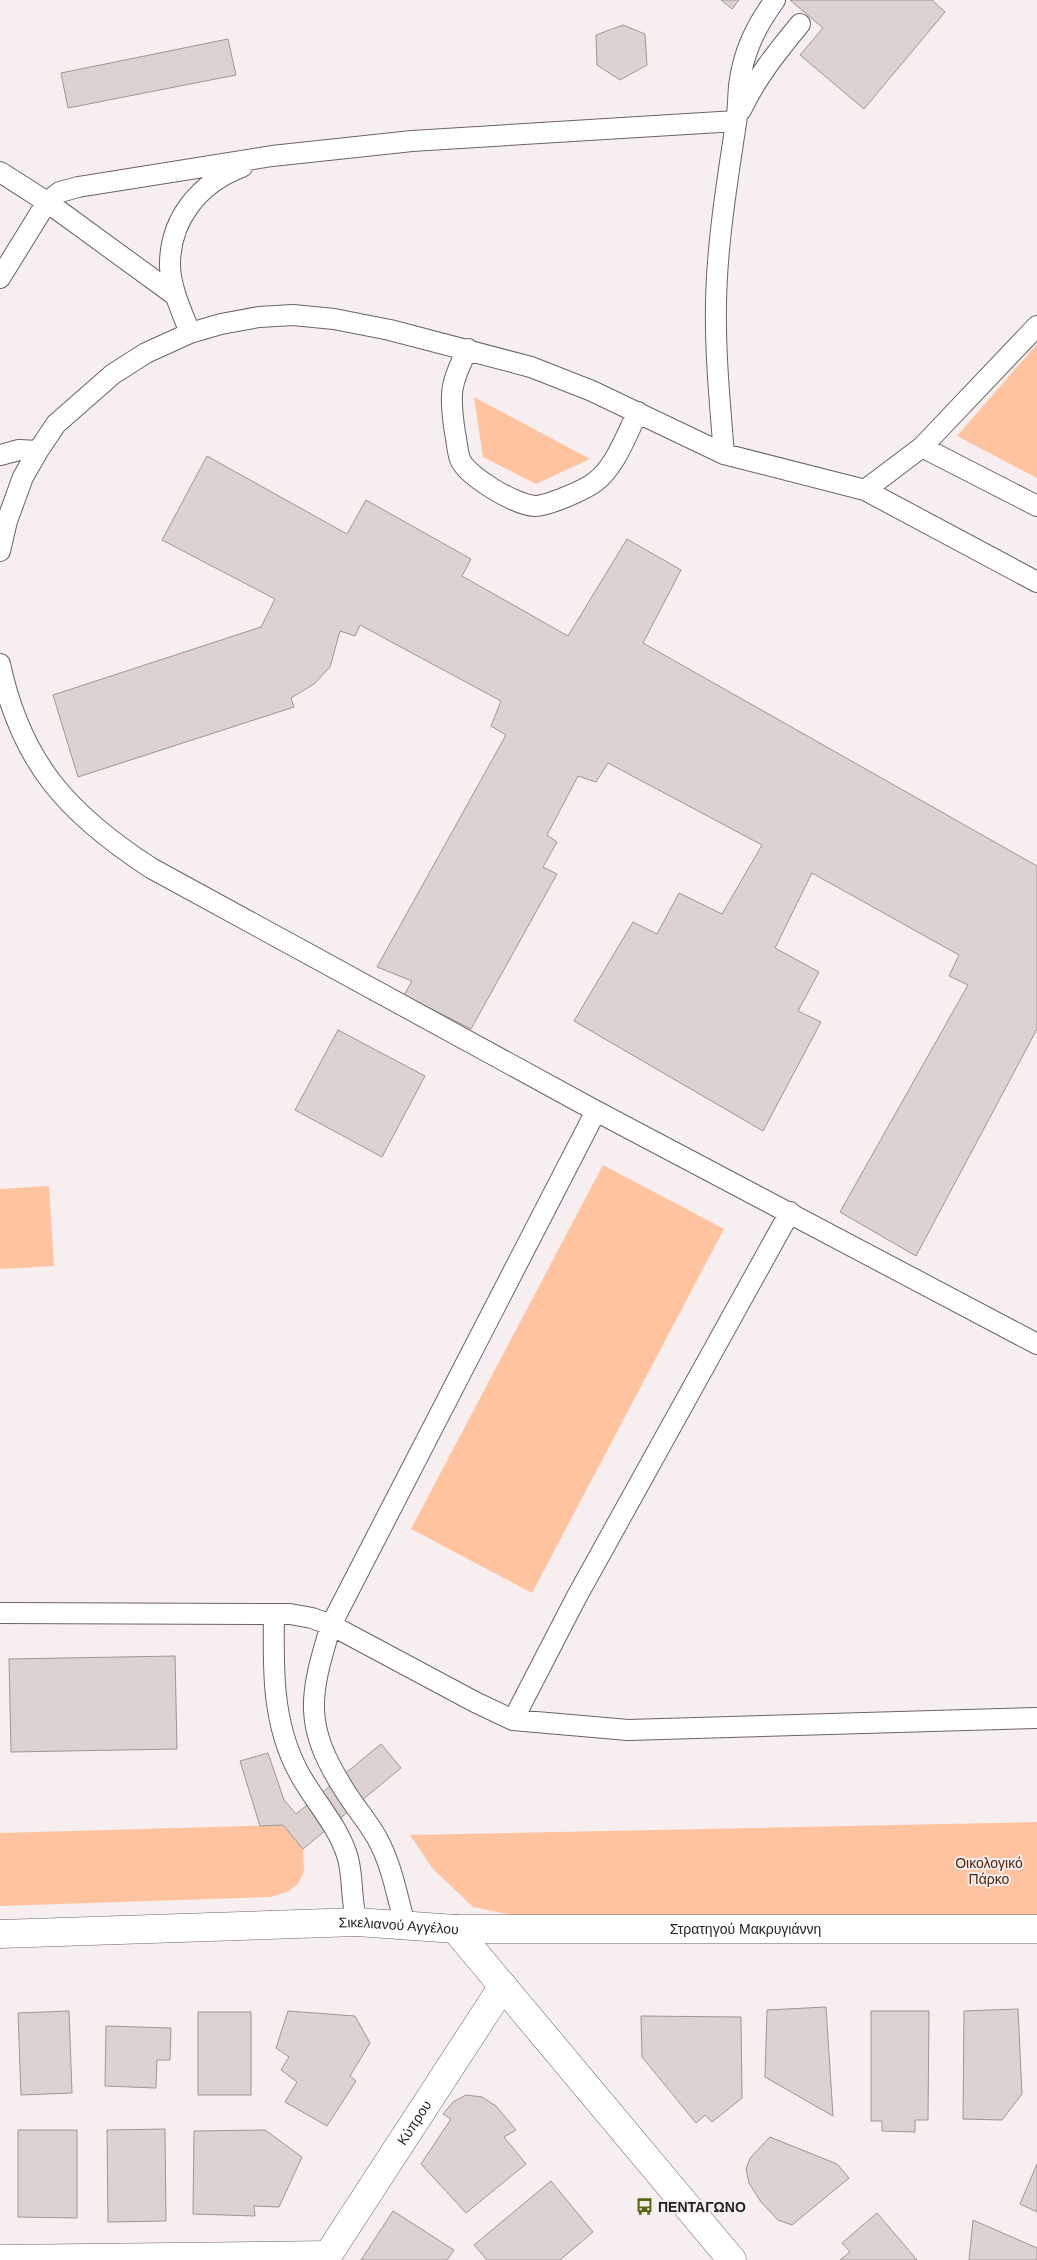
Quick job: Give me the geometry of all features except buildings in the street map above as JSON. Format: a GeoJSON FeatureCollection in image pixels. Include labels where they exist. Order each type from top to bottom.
{"type":"FeatureCollection","features":[{"type":"Feature","properties":{"kind":"street","name":"Σικελιανού Αγγέλου"},"geometry":{"type":"LineString","coordinates":[[0,1934],[357,1922],[455,1929],[732,2260]]}},
{"type":"Feature","properties":{"kind":"street","name":"Στρατηγού Μακρυγιάννη"},"geometry":{"type":"LineString","coordinates":[[455,1929],[1037,1930]]}},
{"type":"Feature","properties":{"kind":"street","name":"Κύπρου"},"geometry":{"type":"LineString","coordinates":[[327,2258],[503,1986]]}},
{"type":"Feature","properties":{"kind":"street"},"geometry":{"type":"LineString","coordinates":[[0,2259],[327,2258]]}},
{"type":"Feature","properties":{"kind":"lane"},"geometry":{"type":"LineString","coordinates":[[724,454],[718,375],[716,303],[727,175],[736,121],[739,84],[746,50],[759,22],[775,0]]}},
{"type":"Feature","properties":{"kind":"lane"},"geometry":{"type":"LineString","coordinates":[[736,121],[751,89],[800,24]]}},
{"type":"Feature","properties":{"kind":"lane"},"geometry":{"type":"LineString","coordinates":[[0,278],[47,202],[60,192],[78,187],[272,156],[412,141],[736,121]]}},
{"type":"Feature","properties":{"kind":"lane"},"geometry":{"type":"LineString","coordinates":[[190,333],[176,296],[170,267],[174,237],[183,213],[197,195],[227,173],[272,156]]}},
{"type":"Feature","properties":{"kind":"lane"},"geometry":{"type":"LineString","coordinates":[[0,172],[47,202],[176,296]]}},
{"type":"Feature","properties":{"kind":"lane"},"geometry":{"type":"LineString","coordinates":[[0,551],[23,477],[38,451],[56,424],[113,374],[146,353],[190,333],[260,316],[293,315],[334,319],[390,330],[531,367],[592,391],[724,454],[865,490],[1037,582]]}},
{"type":"Feature","properties":{"kind":"lane"},"geometry":{"type":"LineString","coordinates":[[865,490],[922,447],[1037,326]]}},
{"type":"Feature","properties":{"kind":"lane"},"geometry":{"type":"LineString","coordinates":[[468,350],[455,375],[451,391],[451,408],[460,458],[468,471],[478,480],[521,502],[536,506],[549,503],[594,483],[612,462],[638,412]]}},
{"type":"Feature","properties":{"kind":"lane"},"geometry":{"type":"LineString","coordinates":[[922,447],[1037,506]]}},
{"type":"Feature","properties":{"kind":"lane"},"geometry":{"type":"LineString","coordinates":[[0,455],[19,450],[38,451]]}},
{"type":"Feature","properties":{"kind":"lane"},"geometry":{"type":"LineString","coordinates":[[0,664],[7,698],[19,729],[35,759],[55,786],[80,814],[111,842],[151,868],[596,1111],[1037,1344]]}},
{"type":"Feature","properties":{"kind":"lane"},"geometry":{"type":"LineString","coordinates":[[404,1925],[390,1867],[377,1837],[328,1763],[317,1736],[313,1705],[316,1675],[331,1625],[596,1111]]}},
{"type":"Feature","properties":{"kind":"lane"},"geometry":{"type":"LineString","coordinates":[[513,1720],[576,1598],[790,1212]]}},
{"type":"Feature","properties":{"kind":"lane"},"geometry":{"type":"LineString","coordinates":[[0,1613],[290,1614],[312,1618],[331,1625],[475,1702],[513,1720],[628,1730],[1037,1718]]}},
{"type":"Feature","properties":{"kind":"lane"},"geometry":{"type":"LineString","coordinates":[[274,1614],[273,1676],[277,1708],[285,1742],[298,1773],[338,1833],[348,1857],[352,1907],[357,1922]]}},
{"type":"Feature","properties":{"kind":"green space"},"geometry":{"type":"Polygon","coordinates":[[[1037,344],[1037,478],[957,436],[1037,344]]]}},
{"type":"Feature","properties":{"kind":"green space"},"geometry":{"type":"Polygon","coordinates":[[[474,397],[590,459],[536,484],[483,457],[474,397]]]}},
{"type":"Feature","properties":{"kind":"green space"},"geometry":{"type":"Polygon","coordinates":[[[603,1165],[724,1229],[532,1593],[411,1529],[603,1165]]]}},
{"type":"Feature","properties":{"kind":"green space"},"geometry":{"type":"Polygon","coordinates":[[[49,1186],[54,1266],[0,1269],[0,1189],[49,1186]]]}},
{"type":"Feature","properties":{"kind":"green space","name":"Οικολογικό Πάρκο"},"geometry":{"type":"Polygon","coordinates":[[[1037,1822],[1037,1918],[511,1915],[473,1907],[432,1868],[410,1835],[1037,1822]]]}},
{"type":"Feature","properties":{"kind":"green space"},"geometry":{"type":"Polygon","coordinates":[[[283,1825],[303,1849],[304,1871],[298,1884],[287,1892],[270,1897],[0,1906],[0,1833],[283,1825]]]}},
{"type":"Feature","properties":{"kind":"place","name":"ΠΕΝΤΑΓΩΝΟ"},"geometry":{"type":"Point","coordinates":[644,2207]}}]}
